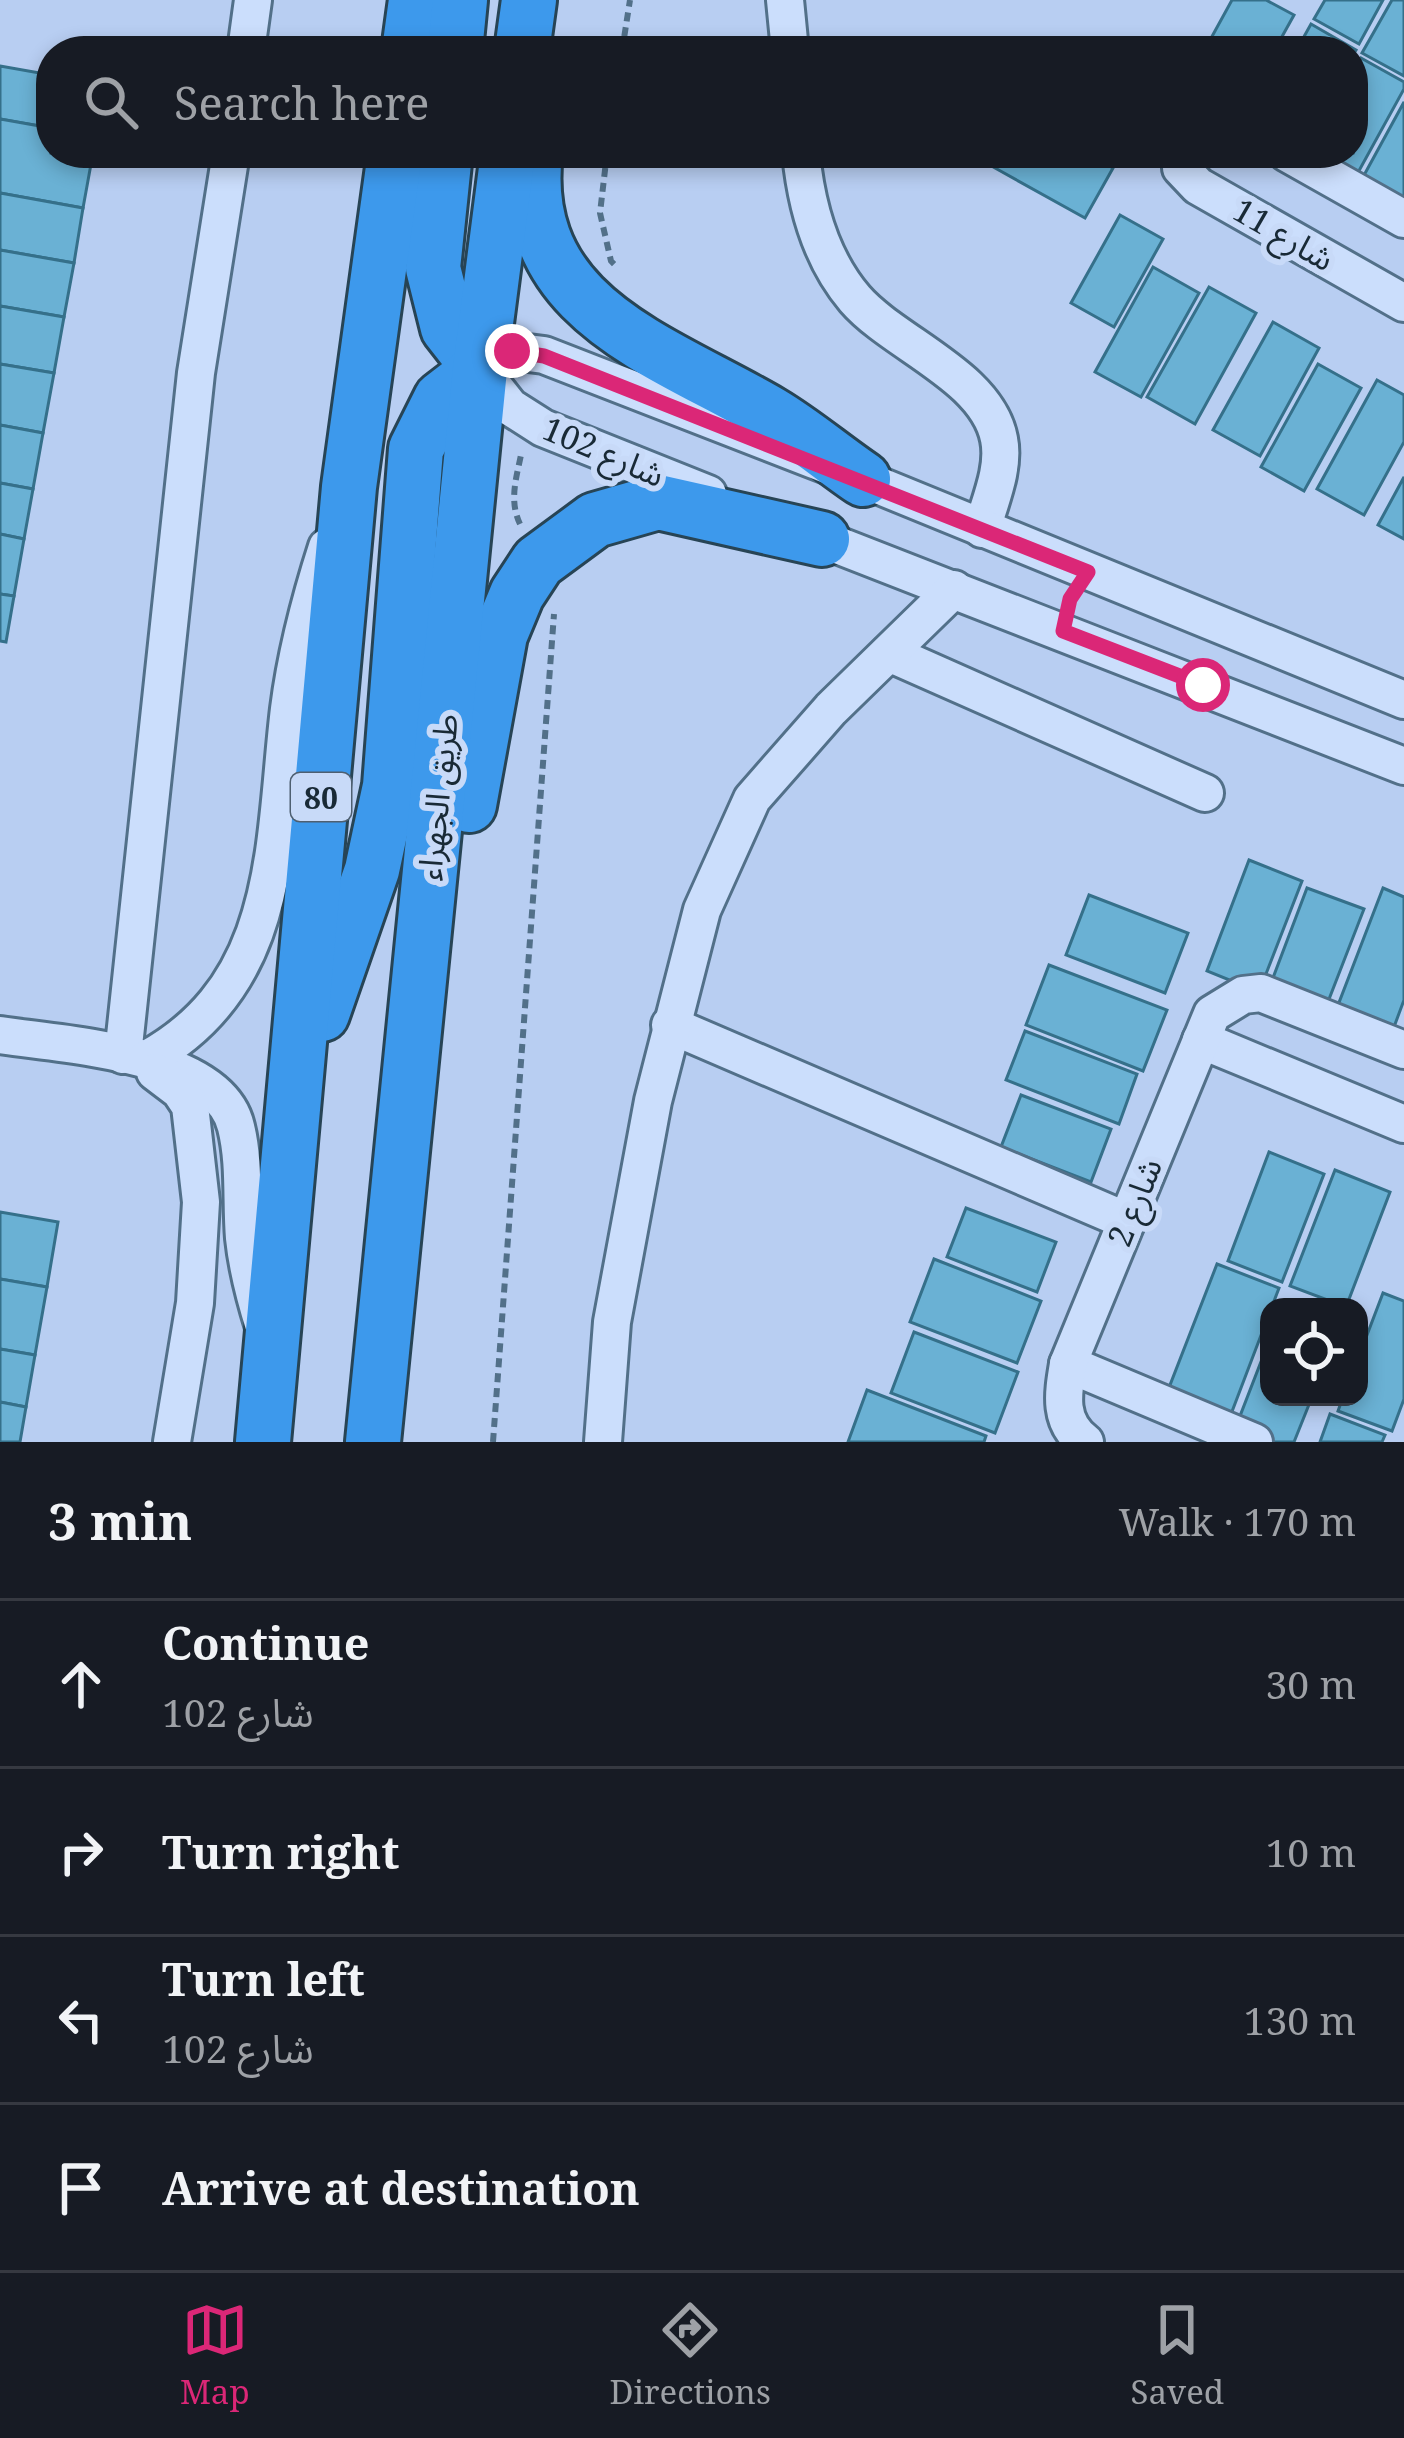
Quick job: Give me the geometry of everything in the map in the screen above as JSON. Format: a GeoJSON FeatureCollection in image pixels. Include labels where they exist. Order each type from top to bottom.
{"type":"FeatureCollection","features":[{"type":"Feature","properties":{"kind":"highway"},"geometry":{"type":"LineString","coordinates":[[411,36],[416,0]]}},
{"type":"Feature","properties":{"kind":"highway"},"geometry":{"type":"LineString","coordinates":[[456,36],[460,0]]}},
{"type":"Feature","properties":{"kind":"highway"},"geometry":{"type":"LineString","coordinates":[[524,36],[529,0]]}},
{"type":"Feature","properties":{"kind":"highway"},"geometry":{"type":"LineString","coordinates":[[549,36],[553,0]]}},
{"type":"Feature","properties":{"kind":"highway","name":"80"},"geometry":{"type":"LineString","coordinates":[[263,1442],[349,487],[393,168]]}},
{"type":"Feature","properties":{"kind":"highway"},"geometry":{"type":"LineString","coordinates":[[294,1095],[372,870],[390,786],[416,449],[441,399],[479,369],[448,328],[433,268],[443,168]]}},
{"type":"Feature","properties":{"kind":"highway","name":"طريق الجهراء"},"geometry":{"type":"LineString","coordinates":[[373,1442],[479,369],[506,168]]}},
{"type":"Feature","properties":{"kind":"highway"},"geometry":{"type":"LineString","coordinates":[[533,168],[539,232],[565,281],[595,312],[645,347],[774,416],[862,479]]}},
{"type":"Feature","properties":{"kind":"highway"},"geometry":{"type":"LineString","coordinates":[[395,1227],[500,635],[517,594],[538,562],[595,520],[658,502],[822,539]]}},
{"type":"Feature","properties":{"kind":"street"},"geometry":{"type":"LineString","coordinates":[[248,36],[253,0]]}},
{"type":"Feature","properties":{"kind":"street"},"geometry":{"type":"LineString","coordinates":[[784,0],[788,36]]}},
{"type":"Feature","properties":{"kind":"street"},"geometry":{"type":"LineString","coordinates":[[135,1057],[196,373],[229,168]]}},
{"type":"Feature","properties":{"kind":"street"},"geometry":{"type":"LineString","coordinates":[[803,168],[806,198],[833,269],[858,302],[977,396],[994,419],[1000,443],[998,474],[982,529]]}},
{"type":"Feature","properties":{"kind":"street","name":"شارع 11"},"geometry":{"type":"LineString","coordinates":[[1181,168],[1198,186],[1404,303]]}},
{"type":"Feature","properties":{"kind":"street"},"geometry":{"type":"LineString","coordinates":[[1314,168],[1404,219]]}},
{"type":"Feature","properties":{"kind":"street","name":"شارع 102"},"geometry":{"type":"LineString","coordinates":[[1404,700],[862,479],[539,354],[512,351],[479,369],[510,407],[543,428],[1404,766]]}},
{"type":"Feature","properties":{"kind":"street"},"geometry":{"type":"LineString","coordinates":[[135,1057],[183,1039],[210,1014],[257,928],[276,850],[298,651],[311,595],[349,487]]}},
{"type":"Feature","properties":{"kind":"street"},"geometry":{"type":"LineString","coordinates":[[1063,631],[1070,599],[1088,572]]}},
{"type":"Feature","properties":{"kind":"street"},"geometry":{"type":"LineString","coordinates":[[603,1442],[612,1322],[670,1025],[702,910],[752,799],[831,709],[953,590]]}},
{"type":"Feature","properties":{"kind":"street"},"geometry":{"type":"LineString","coordinates":[[889,653],[1205,793]]}},
{"type":"Feature","properties":{"kind":"street","name":"شارع 2"},"geometry":{"type":"LineString","coordinates":[[1085,1442],[1065,1418],[1068,1364],[1212,1014],[1243,995],[1262,993],[1404,1050]]}},
{"type":"Feature","properties":{"kind":"street"},"geometry":{"type":"LineString","coordinates":[[670,1025],[1126,1221]]}},
{"type":"Feature","properties":{"kind":"street"},"geometry":{"type":"LineString","coordinates":[[0,1035],[135,1057],[211,1087],[232,1114],[248,1268],[272,1351]]}},
{"type":"Feature","properties":{"kind":"street"},"geometry":{"type":"LineString","coordinates":[[1201,1040],[1404,1124]]}},
{"type":"Feature","properties":{"kind":"street"},"geometry":{"type":"LineString","coordinates":[[135,1057],[180,1091],[190,1106],[201,1202],[195,1303],[172,1442]]}},
{"type":"Feature","properties":{"kind":"street"},"geometry":{"type":"LineString","coordinates":[[1068,1364],[1254,1442]]}},
{"type":"Feature","properties":{"kind":"path"},"geometry":{"type":"LineString","coordinates":[[625,36],[631,0]]}},
{"type":"Feature","properties":{"kind":"path"},"geometry":{"type":"LineString","coordinates":[[605,168],[600,213],[611,261],[625,275]]}},
{"type":"Feature","properties":{"kind":"path"},"geometry":{"type":"LineString","coordinates":[[494,1442],[557,622],[538,562]]}},
{"type":"Feature","properties":{"kind":"building"},"geometry":{"type":"Polygon","coordinates":[[[1232,0],[1266,0],[1294,15],[1282,36],[1212,36],[1232,0]]]}},
{"type":"Feature","properties":{"kind":"building"},"geometry":{"type":"Polygon","coordinates":[[[1325,0],[1383,0],[1363,36],[1345,36],[1314,19],[1325,0]]]}},
{"type":"Feature","properties":{"kind":"building"},"geometry":{"type":"Polygon","coordinates":[[[1392,0],[1404,0],[1404,76],[1368,56],[1368,42],[1392,0]]]}},
{"type":"Feature","properties":{"kind":"building"},"geometry":{"type":"Polygon","coordinates":[[[1311,24],[1332,36],[1304,36],[1311,24]]]}},
{"type":"Feature","properties":{"kind":"building"},"geometry":{"type":"Polygon","coordinates":[[[1368,62],[1404,82],[1368,154],[1368,62]]]}},
{"type":"Feature","properties":{"kind":"building"},"geometry":{"type":"Polygon","coordinates":[[[0,66],[36,72],[36,125],[0,119],[0,66]]]}},
{"type":"Feature","properties":{"kind":"building"},"geometry":{"type":"Polygon","coordinates":[[[1404,102],[1404,199],[1357,188],[1404,102]]]}},
{"type":"Feature","properties":{"kind":"building"},"geometry":{"type":"Polygon","coordinates":[[[0,119],[36,125],[36,168],[90,168],[83,208],[0,193],[0,119]]]}},
{"type":"Feature","properties":{"kind":"building"},"geometry":{"type":"Polygon","coordinates":[[[995,168],[1113,168],[1085,218],[995,168]]]}},
{"type":"Feature","properties":{"kind":"building"},"geometry":{"type":"Polygon","coordinates":[[[1337,168],[1361,168],[1355,178],[1337,168]]]}},
{"type":"Feature","properties":{"kind":"building"},"geometry":{"type":"Polygon","coordinates":[[[0,193],[83,208],[74,263],[0,250],[0,193]]]}},
{"type":"Feature","properties":{"kind":"building"},"geometry":{"type":"Polygon","coordinates":[[[1120,215],[1163,239],[1114,327],[1071,303],[1120,215]]]}},
{"type":"Feature","properties":{"kind":"building"},"geometry":{"type":"Polygon","coordinates":[[[0,250],[74,263],[64,317],[0,306],[0,250]]]}},
{"type":"Feature","properties":{"kind":"building"},"geometry":{"type":"Polygon","coordinates":[[[1153,267],[1199,293],[1141,397],[1095,372],[1153,267]]]}},
{"type":"Feature","properties":{"kind":"building"},"geometry":{"type":"Polygon","coordinates":[[[1209,287],[1256,313],[1195,424],[1147,397],[1209,287]]]}},
{"type":"Feature","properties":{"kind":"building"},"geometry":{"type":"Polygon","coordinates":[[[0,306],[64,317],[54,373],[0,364],[0,306]]]}},
{"type":"Feature","properties":{"kind":"building"},"geometry":{"type":"Polygon","coordinates":[[[1273,322],[1319,348],[1260,456],[1213,430],[1273,322]]]}},
{"type":"Feature","properties":{"kind":"building"},"geometry":{"type":"Polygon","coordinates":[[[0,364],[54,373],[43,433],[0,425],[0,364]]]}},
{"type":"Feature","properties":{"kind":"building"},"geometry":{"type":"Polygon","coordinates":[[[1318,364],[1361,388],[1304,491],[1261,467],[1318,364]]]}},
{"type":"Feature","properties":{"kind":"building"},"geometry":{"type":"Polygon","coordinates":[[[1377,380],[1404,395],[1404,442],[1364,515],[1317,489],[1377,380]]]}},
{"type":"Feature","properties":{"kind":"building"},"geometry":{"type":"Polygon","coordinates":[[[0,425],[43,433],[33,489],[0,483],[0,425]]]}},
{"type":"Feature","properties":{"kind":"building"},"geometry":{"type":"Polygon","coordinates":[[[1404,477],[1404,539],[1378,525],[1404,477]]]}},
{"type":"Feature","properties":{"kind":"building"},"geometry":{"type":"Polygon","coordinates":[[[0,483],[33,489],[24,539],[0,534],[0,483]]]}},
{"type":"Feature","properties":{"kind":"building"},"geometry":{"type":"Polygon","coordinates":[[[0,534],[24,539],[14,596],[0,594],[0,534]]]}},
{"type":"Feature","properties":{"kind":"building"},"geometry":{"type":"Polygon","coordinates":[[[0,594],[14,596],[6,642],[0,641],[0,594]]]}},
{"type":"Feature","properties":{"kind":"building"},"geometry":{"type":"Polygon","coordinates":[[[1249,860],[1302,881],[1259,992],[1207,971],[1249,860]]]}},
{"type":"Feature","properties":{"kind":"building"},"geometry":{"type":"Polygon","coordinates":[[[1307,888],[1364,909],[1324,1012],[1268,991],[1307,888]]]}},
{"type":"Feature","properties":{"kind":"building"},"geometry":{"type":"Polygon","coordinates":[[[1383,888],[1404,897],[1404,1000],[1391,1035],[1335,1013],[1383,888]]]}},
{"type":"Feature","properties":{"kind":"building"},"geometry":{"type":"Polygon","coordinates":[[[1089,895],[1188,933],[1165,993],[1066,955],[1089,895]]]}},
{"type":"Feature","properties":{"kind":"building"},"geometry":{"type":"Polygon","coordinates":[[[1049,965],[1167,1010],[1143,1071],[1026,1025],[1049,965]]]}},
{"type":"Feature","properties":{"kind":"building"},"geometry":{"type":"Polygon","coordinates":[[[1025,1031],[1137,1074],[1119,1124],[1006,1080],[1025,1031]]]}},
{"type":"Feature","properties":{"kind":"building"},"geometry":{"type":"Polygon","coordinates":[[[1021,1095],[1111,1129],[1091,1182],[1001,1147],[1021,1095]]]}},
{"type":"Feature","properties":{"kind":"building"},"geometry":{"type":"Polygon","coordinates":[[[1269,1152],[1324,1174],[1282,1282],[1228,1261],[1269,1152]]]}},
{"type":"Feature","properties":{"kind":"building"},"geometry":{"type":"Polygon","coordinates":[[[1335,1170],[1390,1192],[1349,1298],[1322,1298],[1290,1286],[1335,1170]]]}},
{"type":"Feature","properties":{"kind":"building"},"geometry":{"type":"Polygon","coordinates":[[[966,1208],[1056,1242],[1037,1292],[947,1257],[966,1208]]]}},
{"type":"Feature","properties":{"kind":"building"},"geometry":{"type":"Polygon","coordinates":[[[0,1212],[58,1222],[47,1287],[0,1279],[0,1212]]]}},
{"type":"Feature","properties":{"kind":"building"},"geometry":{"type":"Polygon","coordinates":[[[934,1259],[1041,1301],[1017,1363],[910,1322],[934,1259]]]}},
{"type":"Feature","properties":{"kind":"building"},"geometry":{"type":"Polygon","coordinates":[[[1217,1264],[1279,1288],[1275,1298],[1260,1298],[1260,1338],[1228,1422],[1165,1398],[1217,1264]]]}},
{"type":"Feature","properties":{"kind":"building"},"geometry":{"type":"Polygon","coordinates":[[[0,1279],[47,1287],[35,1355],[0,1349],[0,1279]]]}},
{"type":"Feature","properties":{"kind":"building"},"geometry":{"type":"Polygon","coordinates":[[[1383,1293],[1404,1301],[1404,1399],[1392,1431],[1338,1411],[1340,1406],[1368,1406],[1368,1332],[1383,1293]]]}},
{"type":"Feature","properties":{"kind":"building"},"geometry":{"type":"Polygon","coordinates":[[[914,1332],[1018,1372],[995,1433],[891,1393],[914,1332]]]}},
{"type":"Feature","properties":{"kind":"building"},"geometry":{"type":"Polygon","coordinates":[[[0,1349],[35,1355],[26,1407],[0,1402],[0,1349]]]}},
{"type":"Feature","properties":{"kind":"building"},"geometry":{"type":"Polygon","coordinates":[[[1260,1364],[1260,1406],[1308,1406],[1294,1442],[1268,1442],[1235,1429],[1260,1364]]]}},
{"type":"Feature","properties":{"kind":"building"},"geometry":{"type":"Polygon","coordinates":[[[867,1390],[986,1436],[984,1442],[848,1442],[867,1390]]]}},
{"type":"Feature","properties":{"kind":"building"},"geometry":{"type":"Polygon","coordinates":[[[0,1402],[26,1407],[20,1442],[0,1442],[0,1402]]]}},
{"type":"Feature","properties":{"kind":"building"},"geometry":{"type":"Polygon","coordinates":[[[1330,1414],[1385,1435],[1382,1442],[1320,1442],[1330,1414]]]}},
{"type":"Feature","properties":{"kind":"route"},"geometry":{"type":"LineString","coordinates":[[512,351],[539,354],[1088,572],[1070,599],[1063,631],[1203,685]]}}]}
